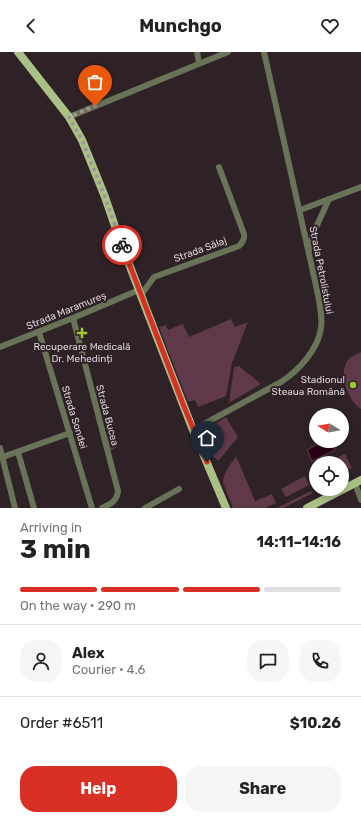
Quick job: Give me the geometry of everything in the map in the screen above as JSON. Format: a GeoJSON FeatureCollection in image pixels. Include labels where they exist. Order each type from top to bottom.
{"type":"FeatureCollection","features":[{"type":"Feature","properties":{"kind":"main road"},"geometry":{"type":"LineString","coordinates":[[18,52],[69,117],[82,140],[193,430],[226,508]]}},
{"type":"Feature","properties":{"kind":"main road"},"geometry":{"type":"LineString","coordinates":[[307,508],[358,482]]}},
{"type":"Feature","properties":{"kind":"street"},"geometry":{"type":"LineString","coordinates":[[197,52],[200,63]]}},
{"type":"Feature","properties":{"kind":"street"},"geometry":{"type":"LineString","coordinates":[[69,117],[228,52]]}},
{"type":"Feature","properties":{"kind":"street","name":"Strada Petrolistului"},"geometry":{"type":"LineString","coordinates":[[193,430],[284,380],[298,369],[311,351],[320,334],[321,322],[309,253],[264,52]]}},
{"type":"Feature","properties":{"kind":"street","name":"Strada Sălaj"},"geometry":{"type":"LineString","coordinates":[[140,292],[154,277],[239,246],[244,240],[244,234],[220,167]]}},
{"type":"Feature","properties":{"kind":"street"},"geometry":{"type":"LineString","coordinates":[[300,210],[361,187]]}},
{"type":"Feature","properties":{"kind":"street"},"geometry":{"type":"LineString","coordinates":[[309,253],[313,234],[329,199]]}},
{"type":"Feature","properties":{"kind":"street","name":"Strada Maramureș"},"geometry":{"type":"LineString","coordinates":[[0,347],[140,292]]}},
{"type":"Feature","properties":{"kind":"street","name":"Strada Bucea"},"geometry":{"type":"LineString","coordinates":[[73,318],[118,491],[116,500],[102,508]]}},
{"type":"Feature","properties":{"kind":"street","name":"Strada Sondei"},"geometry":{"type":"LineString","coordinates":[[39,332],[92,508]]}},
{"type":"Feature","properties":{"kind":"street"},"geometry":{"type":"LineString","coordinates":[[2,458],[70,433]]}},
{"type":"Feature","properties":{"kind":"street"},"geometry":{"type":"LineString","coordinates":[[0,448],[15,508]]}},
{"type":"Feature","properties":{"kind":"street"},"geometry":{"type":"LineString","coordinates":[[18,452],[34,508]]}},
{"type":"Feature","properties":{"kind":"street"},"geometry":{"type":"LineString","coordinates":[[358,482],[361,500]]}},
{"type":"Feature","properties":{"kind":"street"},"geometry":{"type":"LineString","coordinates":[[145,508],[179,489]]}},
{"type":"Feature","properties":{"kind":"shaded area"},"geometry":{"type":"Polygon","coordinates":[[[231,319],[235,327],[248,322],[232,363],[226,396],[198,407],[195,400],[188,402],[159,327],[166,325],[168,330],[183,324],[189,337],[231,319]]]}},
{"type":"Feature","properties":{"kind":"shaded area","name":"Stadionul Steaua Română"},"geometry":{"type":"Polygon","coordinates":[[[361,352],[361,409],[349,395],[346,388],[344,369],[348,359],[361,352]]]}},
{"type":"Feature","properties":{"kind":"shaded area"},"geometry":{"type":"Polygon","coordinates":[[[239,366],[261,384],[229,403],[234,367],[239,366]]]}},
{"type":"Feature","properties":{"kind":"shaded area"},"geometry":{"type":"Polygon","coordinates":[[[226,417],[238,437],[218,461],[214,457],[204,435],[205,430],[226,417]]]}},
{"type":"Feature","properties":{"kind":"shaded area"},"geometry":{"type":"Polygon","coordinates":[[[113,435],[117,447],[110,451],[106,437],[113,435]]]}},
{"type":"Feature","properties":{"kind":"shaded area"},"geometry":{"type":"Polygon","coordinates":[[[311,448],[334,448],[335,450],[322,456],[310,456],[307,450],[311,448]]]}},
{"type":"Feature","properties":{"kind":"shaded area"},"geometry":{"type":"Polygon","coordinates":[[[236,456],[255,501],[272,494],[276,503],[265,508],[233,508],[223,483],[223,479],[236,456]]]}},
{"type":"Feature","properties":{"kind":"shaded area"},"geometry":{"type":"Polygon","coordinates":[[[349,462],[352,468],[349,469],[349,462]]]}},
{"type":"Feature","properties":{"kind":"shaded area"},"geometry":{"type":"Polygon","coordinates":[[[305,476],[309,485],[286,497],[281,489],[305,476]]]}},
{"type":"Feature","properties":{"kind":"shaded area"},"geometry":{"type":"Polygon","coordinates":[[[309,492],[309,495],[283,508],[277,508],[309,492]]]}},
{"type":"Feature","properties":{"kind":"way so far"},"geometry":{"type":"LineString","coordinates":[[95,106],[69,117],[78,130],[105,197],[122,245]]}},
{"type":"Feature","properties":{"kind":"place","name":"Recuperare Medicală Dr. Mehedinți"},"geometry":{"type":"Point","coordinates":[82,333]}},
{"type":"Feature","properties":{"kind":"place","name":"Stadionul Steaua Română"},"geometry":{"type":"Point","coordinates":[353,385]}},
{"type":"Feature","properties":{"kind":"route"},"geometry":{"type":"LineString","coordinates":[[122,245],[193,430],[207,462]]}}]}
